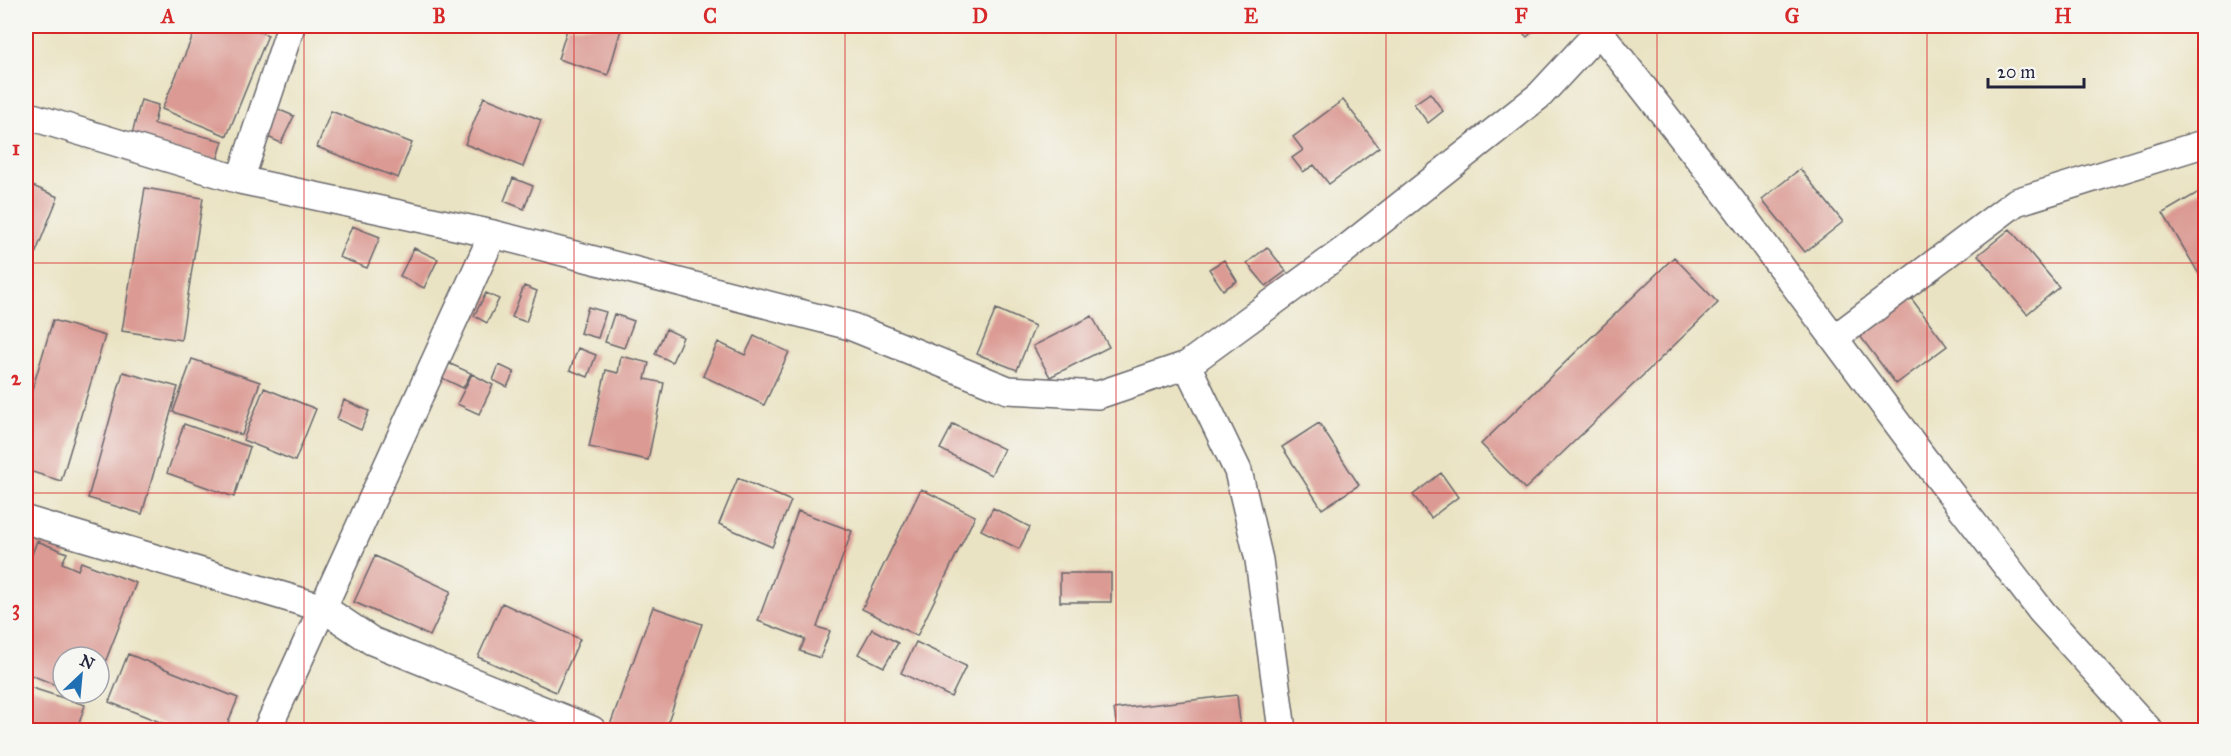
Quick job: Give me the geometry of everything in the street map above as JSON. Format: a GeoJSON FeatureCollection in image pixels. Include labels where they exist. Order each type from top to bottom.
{"type":"FeatureCollection","features":[{"type":"Feature","properties":{"kind":"street"},"geometry":{"type":"LineString","coordinates":[[240,180],[291,26]]}},
{"type":"Feature","properties":{"kind":"street"},"geometry":{"type":"LineString","coordinates":[[26,115],[240,180],[493,234],[850,326],[1008,390],[1098,395],[1187,366],[1343,251],[1540,94],[1601,28],[2042,612],[2149,730]]}},
{"type":"Feature","properties":{"kind":"street"},"geometry":{"type":"LineString","coordinates":[[1835,338],[2016,202],[2205,143]]}},
{"type":"Feature","properties":{"kind":"street"},"geometry":{"type":"LineString","coordinates":[[267,730],[493,234]]}},
{"type":"Feature","properties":{"kind":"street"},"geometry":{"type":"LineString","coordinates":[[1187,366],[1238,471],[1259,560],[1282,730]]}},
{"type":"Feature","properties":{"kind":"street"},"geometry":{"type":"LineString","coordinates":[[26,520],[323,608],[372,641],[592,730]]}},
{"type":"Feature","properties":{"kind":"building"},"geometry":{"type":"Polygon","coordinates":[[[197,26],[244,26],[268,35],[227,136],[162,109],[197,26]]]}},
{"type":"Feature","properties":{"kind":"building"},"geometry":{"type":"Polygon","coordinates":[[[568,26],[622,26],[608,75],[558,59],[568,26]]]}},
{"type":"Feature","properties":{"kind":"building"},"geometry":{"type":"Polygon","coordinates":[[[1516,26],[1538,26],[1527,37],[1516,26]]]}},
{"type":"Feature","properties":{"kind":"building"},"geometry":{"type":"Polygon","coordinates":[[[1430,93],[1443,111],[1428,123],[1414,104],[1430,93]]]}},
{"type":"Feature","properties":{"kind":"building"},"geometry":{"type":"Polygon","coordinates":[[[484,97],[541,120],[523,167],[465,144],[484,97]]]}},
{"type":"Feature","properties":{"kind":"building"},"geometry":{"type":"Polygon","coordinates":[[[141,100],[158,105],[154,124],[223,141],[217,161],[131,138],[141,100]]]}},
{"type":"Feature","properties":{"kind":"building"},"geometry":{"type":"Polygon","coordinates":[[[1343,100],[1379,147],[1329,184],[1314,165],[1303,172],[1292,158],[1303,150],[1293,137],[1343,100]]]}},
{"type":"Feature","properties":{"kind":"building"},"geometry":{"type":"Polygon","coordinates":[[[272,107],[294,116],[281,143],[259,133],[272,107]]]}},
{"type":"Feature","properties":{"kind":"building"},"geometry":{"type":"Polygon","coordinates":[[[331,111],[412,143],[398,178],[317,147],[331,111]]]}},
{"type":"Feature","properties":{"kind":"building"},"geometry":{"type":"Polygon","coordinates":[[[1800,169],[1843,222],[1805,252],[1762,199],[1800,169]]]}},
{"type":"Feature","properties":{"kind":"building"},"geometry":{"type":"Polygon","coordinates":[[[513,178],[533,186],[524,209],[504,201],[513,178]]]}},
{"type":"Feature","properties":{"kind":"building"},"geometry":{"type":"Polygon","coordinates":[[[26,183],[58,197],[26,277],[26,183]]]}},
{"type":"Feature","properties":{"kind":"building"},"geometry":{"type":"Polygon","coordinates":[[[145,188],[203,198],[181,340],[122,331],[145,188]]]}},
{"type":"Feature","properties":{"kind":"building"},"geometry":{"type":"Polygon","coordinates":[[[2204,189],[2206,192],[2206,286],[2163,213],[2204,189]]]}},
{"type":"Feature","properties":{"kind":"building"},"geometry":{"type":"Polygon","coordinates":[[[352,226],[380,237],[367,268],[339,257],[352,226]]]}},
{"type":"Feature","properties":{"kind":"building"},"geometry":{"type":"Polygon","coordinates":[[[2010,229],[2059,287],[2027,314],[1978,255],[2010,229]]]}},
{"type":"Feature","properties":{"kind":"building"},"geometry":{"type":"Polygon","coordinates":[[[1267,247],[1286,271],[1266,286],[1247,263],[1267,247]]]}},
{"type":"Feature","properties":{"kind":"building"},"geometry":{"type":"Polygon","coordinates":[[[414,248],[438,259],[424,288],[400,276],[414,248]]]}},
{"type":"Feature","properties":{"kind":"building"},"geometry":{"type":"Polygon","coordinates":[[[1674,257],[1718,303],[1525,489],[1481,444],[1674,257]]]}},
{"type":"Feature","properties":{"kind":"building"},"geometry":{"type":"Polygon","coordinates":[[[1224,260],[1237,281],[1223,290],[1209,269],[1224,260]]]}},
{"type":"Feature","properties":{"kind":"building"},"geometry":{"type":"Polygon","coordinates":[[[524,286],[537,291],[526,322],[512,317],[524,286]]]}},
{"type":"Feature","properties":{"kind":"building"},"geometry":{"type":"Polygon","coordinates":[[[486,293],[499,299],[487,323],[474,316],[486,293]]]}},
{"type":"Feature","properties":{"kind":"building"},"geometry":{"type":"Polygon","coordinates":[[[1911,298],[1947,346],[1896,384],[1860,336],[1911,298]]]}},
{"type":"Feature","properties":{"kind":"building"},"geometry":{"type":"Polygon","coordinates":[[[588,307],[606,312],[598,338],[580,333],[588,307]]]}},
{"type":"Feature","properties":{"kind":"building"},"geometry":{"type":"Polygon","coordinates":[[[996,309],[1035,326],[1017,370],[977,354],[996,309]]]}},
{"type":"Feature","properties":{"kind":"building"},"geometry":{"type":"Polygon","coordinates":[[[614,314],[634,321],[624,348],[605,342],[614,314]]]}},
{"type":"Feature","properties":{"kind":"building"},"geometry":{"type":"Polygon","coordinates":[[[1092,316],[1109,347],[1050,377],[1033,346],[1092,316]]]}},
{"type":"Feature","properties":{"kind":"building"},"geometry":{"type":"Polygon","coordinates":[[[53,320],[105,336],[61,481],[26,470],[26,410],[53,320]]]}},
{"type":"Feature","properties":{"kind":"building"},"geometry":{"type":"Polygon","coordinates":[[[666,329],[683,337],[672,362],[655,354],[666,329]]]}},
{"type":"Feature","properties":{"kind":"building"},"geometry":{"type":"Polygon","coordinates":[[[754,336],[789,352],[764,405],[703,376],[718,342],[745,355],[754,336]]]}},
{"type":"Feature","properties":{"kind":"building"},"geometry":{"type":"Polygon","coordinates":[[[578,348],[596,355],[588,377],[570,370],[578,348]]]}},
{"type":"Feature","properties":{"kind":"building"},"geometry":{"type":"Polygon","coordinates":[[[621,356],[649,363],[645,379],[664,383],[648,460],[589,447],[606,370],[618,373],[621,356]]]}},
{"type":"Feature","properties":{"kind":"building"},"geometry":{"type":"Polygon","coordinates":[[[192,359],[260,382],[242,435],[173,412],[192,359]]]}},
{"type":"Feature","properties":{"kind":"building"},"geometry":{"type":"Polygon","coordinates":[[[448,363],[471,373],[463,388],[442,378],[448,363]]]}},
{"type":"Feature","properties":{"kind":"building"},"geometry":{"type":"Polygon","coordinates":[[[499,365],[514,372],[507,387],[493,380],[499,365]]]}},
{"type":"Feature","properties":{"kind":"building"},"geometry":{"type":"Polygon","coordinates":[[[123,372],[178,387],[142,514],[88,498],[123,372]]]}},
{"type":"Feature","properties":{"kind":"building"},"geometry":{"type":"Polygon","coordinates":[[[472,374],[493,385],[479,414],[457,404],[472,374]]]}},
{"type":"Feature","properties":{"kind":"building"},"geometry":{"type":"Polygon","coordinates":[[[264,388],[316,409],[295,461],[243,440],[264,388]]]}},
{"type":"Feature","properties":{"kind":"building"},"geometry":{"type":"Polygon","coordinates":[[[344,400],[369,411],[361,430],[337,419],[344,400]]]}},
{"type":"Feature","properties":{"kind":"building"},"geometry":{"type":"Polygon","coordinates":[[[1319,423],[1359,485],[1322,509],[1282,447],[1319,423]]]}},
{"type":"Feature","properties":{"kind":"building"},"geometry":{"type":"Polygon","coordinates":[[[184,424],[250,447],[234,497],[167,473],[184,424]]]}},
{"type":"Feature","properties":{"kind":"building"},"geometry":{"type":"Polygon","coordinates":[[[953,424],[1004,449],[991,475],[940,449],[953,424]]]}},
{"type":"Feature","properties":{"kind":"building"},"geometry":{"type":"Polygon","coordinates":[[[1441,473],[1458,497],[1431,518],[1413,495],[1441,473]]]}},
{"type":"Feature","properties":{"kind":"building"},"geometry":{"type":"Polygon","coordinates":[[[738,478],[791,501],[772,547],[719,524],[738,478]]]}},
{"type":"Feature","properties":{"kind":"building"},"geometry":{"type":"Polygon","coordinates":[[[921,489],[975,516],[917,636],[862,609],[921,489]]]}},
{"type":"Feature","properties":{"kind":"building"},"geometry":{"type":"Polygon","coordinates":[[[993,508],[1030,527],[1019,549],[981,530],[993,508]]]}},
{"type":"Feature","properties":{"kind":"building"},"geometry":{"type":"Polygon","coordinates":[[[798,511],[852,531],[817,627],[830,631],[820,658],[800,651],[805,639],[758,621],[798,511]]]}},
{"type":"Feature","properties":{"kind":"building"},"geometry":{"type":"Polygon","coordinates":[[[37,541],[67,553],[62,563],[78,570],[81,562],[136,583],[111,647],[111,645],[51,645],[51,683],[26,673],[26,570],[37,541]]]}},
{"type":"Feature","properties":{"kind":"building"},"geometry":{"type":"Polygon","coordinates":[[[375,556],[451,591],[430,636],[354,602],[375,556]]]}},
{"type":"Feature","properties":{"kind":"building"},"geometry":{"type":"Polygon","coordinates":[[[1060,573],[1111,573],[1111,602],[1060,602],[1060,573]]]}},
{"type":"Feature","properties":{"kind":"building"},"geometry":{"type":"Polygon","coordinates":[[[502,603],[580,639],[556,692],[478,657],[502,603]]]}},
{"type":"Feature","properties":{"kind":"building"},"geometry":{"type":"Polygon","coordinates":[[[653,607],[702,624],[665,730],[625,730],[610,725],[653,607]]]}},
{"type":"Feature","properties":{"kind":"building"},"geometry":{"type":"Polygon","coordinates":[[[872,629],[898,643],[884,667],[858,654],[872,629]]]}},
{"type":"Feature","properties":{"kind":"building"},"geometry":{"type":"Polygon","coordinates":[[[916,642],[966,666],[951,697],[901,673],[916,642]]]}},
{"type":"Feature","properties":{"kind":"building"},"geometry":{"type":"Polygon","coordinates":[[[128,654],[238,698],[225,730],[180,730],[111,703],[111,697],[128,654]]]}},
{"type":"Feature","properties":{"kind":"building"},"geometry":{"type":"Polygon","coordinates":[[[26,686],[51,694],[51,705],[85,705],[77,730],[26,730],[26,686]]]}},
{"type":"Feature","properties":{"kind":"building"},"geometry":{"type":"Polygon","coordinates":[[[1237,695],[1241,730],[1117,730],[1114,709],[1237,695]]]}}]}
